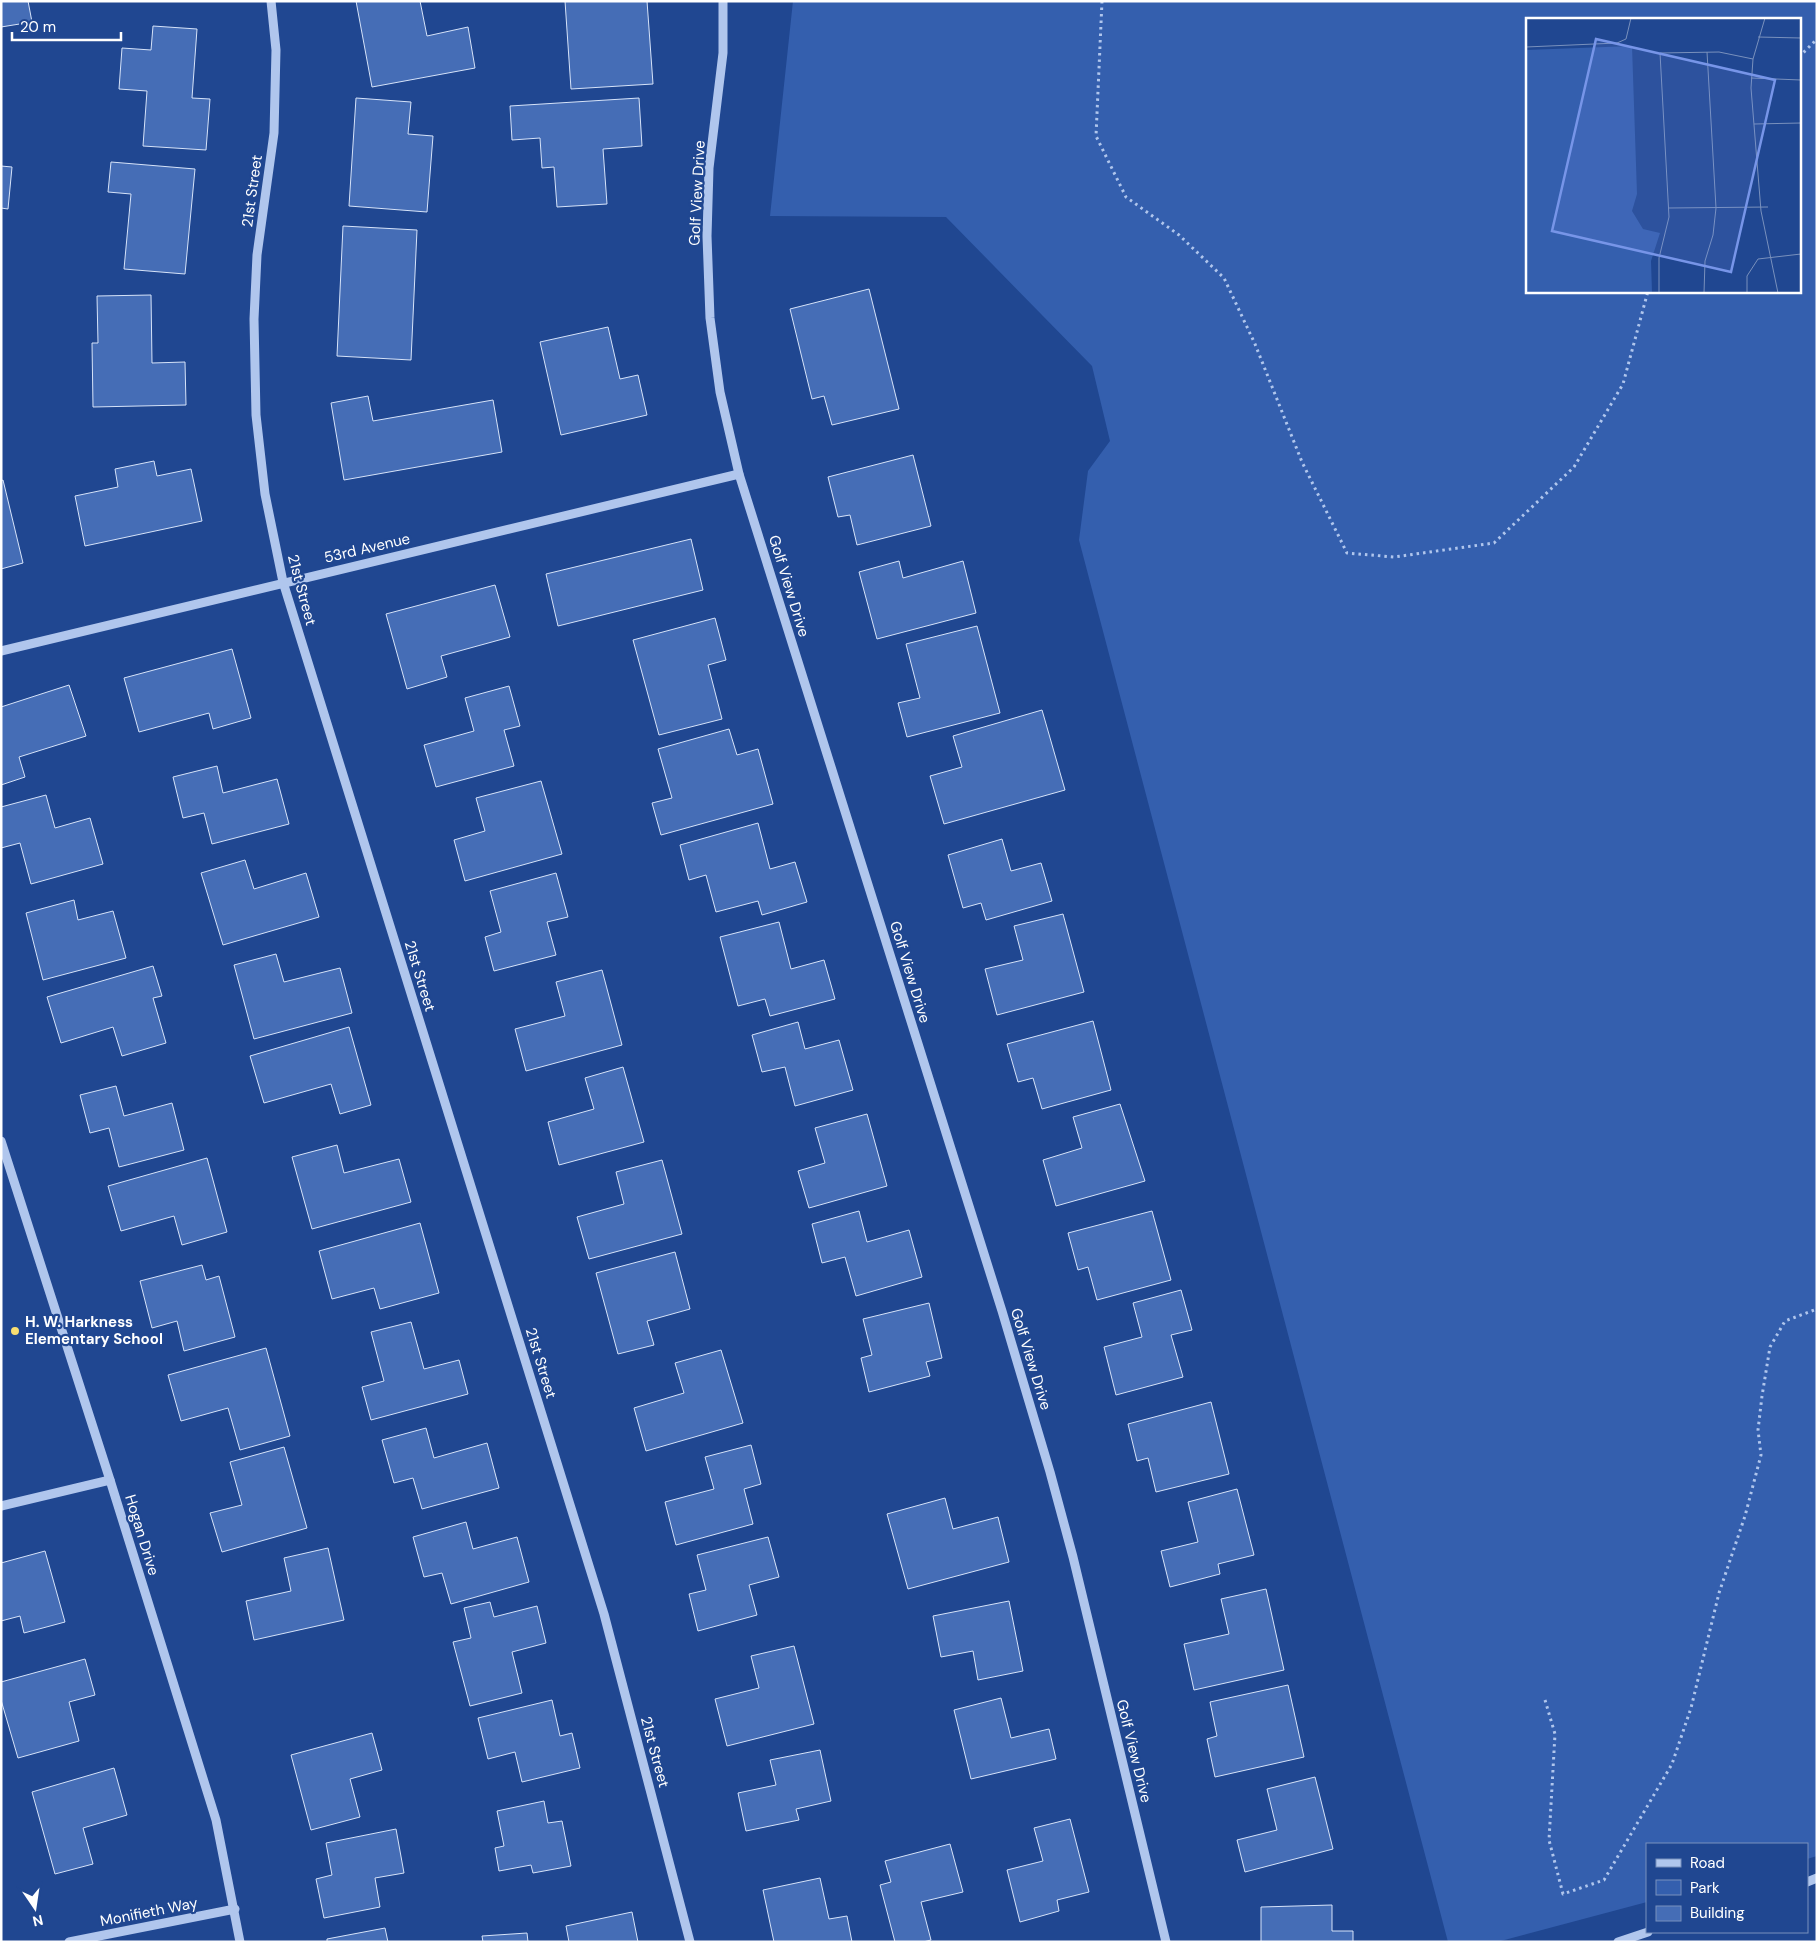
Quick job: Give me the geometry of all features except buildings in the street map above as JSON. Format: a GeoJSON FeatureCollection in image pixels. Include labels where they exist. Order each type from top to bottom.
{"type":"FeatureCollection","features":[{"type":"Feature","properties":{"kind":"street","name":"21st Street"},"geometry":{"type":"LineString","coordinates":[[271,1],[276,50],[274,133],[257,255],[254,338],[256,415],[265,494],[284,582],[604,1614],[690,1942]]}},
{"type":"Feature","properties":{"kind":"street","name":"Golf View Drive"},"geometry":{"type":"LineString","coordinates":[[724,1],[723,52],[709,168],[707,236],[710,318],[720,392],[739,474],[993,1282],[1050,1472],[1074,1557],[1166,1942]]}},
{"type":"Feature","properties":{"kind":"street","name":"53rd Avenue"},"geometry":{"type":"LineString","coordinates":[[1,651],[739,474]]}},
{"type":"Feature","properties":{"kind":"street","name":"Hogan Drive"},"geometry":{"type":"LineString","coordinates":[[1,1141],[110,1480],[216,1820],[240,1942]]}},
{"type":"Feature","properties":{"kind":"street"},"geometry":{"type":"LineString","coordinates":[[1,1506],[110,1480]]}},
{"type":"Feature","properties":{"kind":"street","name":"Monifieth Way"},"geometry":{"type":"LineString","coordinates":[[69,1942],[234,1909]]}},
{"type":"Feature","properties":{"kind":"street"},"geometry":{"type":"LineString","coordinates":[[1618,1942],[1646,1933]]}},
{"type":"Feature","properties":{"kind":"path"},"geometry":{"type":"LineString","coordinates":[[1102,1],[1096,136],[1126,197],[1180,235],[1224,278],[1255,344],[1302,462],[1347,553],[1394,557],[1494,543],[1574,467],[1623,384],[1648,292]]}},
{"type":"Feature","properties":{"kind":"path"},"geometry":{"type":"LineString","coordinates":[[1800,56],[1817,39]]}},
{"type":"Feature","properties":{"kind":"path"},"geometry":{"type":"LineString","coordinates":[[1545,1700],[1555,1734],[1550,1840],[1562,1894],[1604,1880],[1672,1764],[1691,1708],[1720,1592],[1745,1516],[1761,1455],[1758,1430],[1770,1347],[1785,1321],[1817,1309]]}},
{"type":"Feature","properties":{"kind":"green space"},"geometry":{"type":"Polygon","coordinates":[[[793,1],[1817,1],[1817,1856],[1808,1859],[1808,1843],[1646,1843],[1646,1902],[1497,1942],[1448,1942],[1079,540],[1088,471],[1110,441],[1092,366],[946,217],[770,216],[793,1]]]}},
{"type":"Feature","properties":{"kind":"place","name":"H. W. Harkness Elementary School"},"geometry":{"type":"Point","coordinates":[15,1331]}}]}
